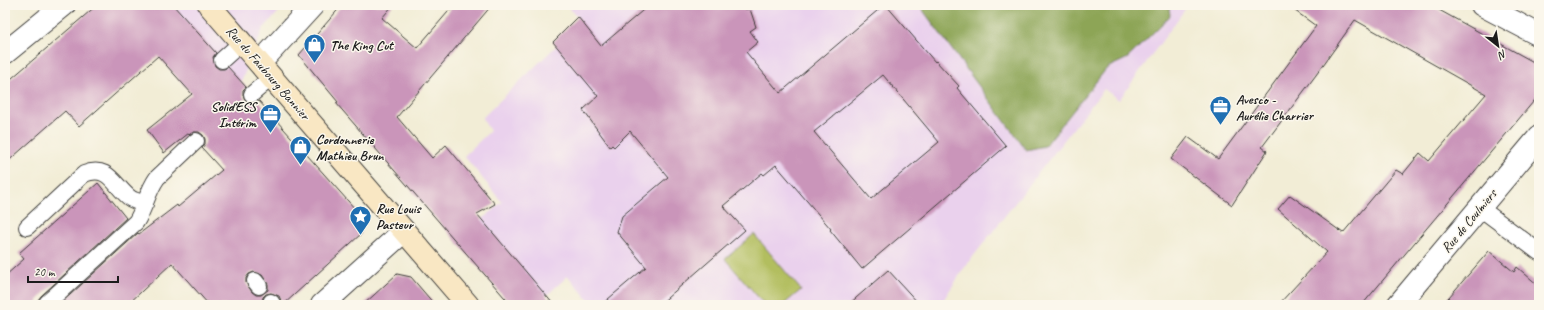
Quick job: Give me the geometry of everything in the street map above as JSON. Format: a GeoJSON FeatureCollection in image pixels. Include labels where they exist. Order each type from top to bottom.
{"type":"FeatureCollection","features":[{"type":"Feature","properties":{"kind":"main road","name":"Rue du Faubourg Bannier"},"geometry":{"type":"LineString","coordinates":[[209,5],[468,305]]}},
{"type":"Feature","properties":{"kind":"street"},"geometry":{"type":"LineString","coordinates":[[5,54],[64,5]]}},
{"type":"Feature","properties":{"kind":"street"},"geometry":{"type":"LineString","coordinates":[[266,70],[313,5]]}},
{"type":"Feature","properties":{"kind":"street"},"geometry":{"type":"LineString","coordinates":[[1482,5],[1539,35]]}},
{"type":"Feature","properties":{"kind":"street","name":"Rue de Coulmiers"},"geometry":{"type":"LineString","coordinates":[[1398,305],[1539,137]]}},
{"type":"Feature","properties":{"kind":"street"},"geometry":{"type":"LineString","coordinates":[[322,305],[404,231]]}},
{"type":"Feature","properties":{"kind":"lane"},"geometry":{"type":"LineString","coordinates":[[222,60],[242,42]]}},
{"type":"Feature","properties":{"kind":"lane"},"geometry":{"type":"LineString","coordinates":[[252,94],[266,70]]}},
{"type":"Feature","properties":{"kind":"lane"},"geometry":{"type":"LineString","coordinates":[[47,303],[136,222],[156,178],[196,141]]}},
{"type":"Feature","properties":{"kind":"lane"},"geometry":{"type":"LineString","coordinates":[[27,227],[84,174],[93,171],[106,174],[131,199],[145,204]]}},
{"type":"Feature","properties":{"kind":"lane"},"geometry":{"type":"LineString","coordinates":[[1480,208],[1539,252]]}},
{"type":"Feature","properties":{"kind":"shaded area"},"geometry":{"type":"Polygon","coordinates":[[[140,5],[285,5],[263,29],[240,84],[221,101],[140,5]]]}},
{"type":"Feature","properties":{"kind":"shaded area"},"geometry":{"type":"Polygon","coordinates":[[[566,5],[1188,5],[1119,100],[1104,89],[965,267],[940,305],[593,305],[568,276],[536,305],[459,240],[502,202],[464,156],[490,131],[482,118],[582,21],[566,5]]]}},
{"type":"Feature","properties":{"kind":"green space"},"geometry":{"type":"Polygon","coordinates":[[[919,5],[1169,5],[1170,16],[1128,58],[1107,68],[1045,146],[1026,150],[919,5]]]}},
{"type":"Feature","properties":{"kind":"green space"},"geometry":{"type":"Polygon","coordinates":[[[754,234],[801,290],[783,305],[765,305],[725,259],[754,234]]]}},
{"type":"Feature","properties":{"kind":"building"},"geometry":{"type":"Polygon","coordinates":[[[97,5],[173,5],[216,53],[213,57],[215,66],[219,69],[228,67],[246,87],[243,90],[245,100],[253,103],[259,101],[364,219],[361,234],[283,305],[279,296],[271,293],[266,294],[263,297],[262,305],[209,305],[172,263],[127,305],[59,305],[138,233],[139,234],[177,205],[178,207],[222,170],[202,148],[205,144],[205,139],[199,132],[189,133],[164,153],[147,130],[192,94],[158,56],[79,126],[65,111],[5,164],[5,84],[97,5]],[[254,272],[249,274],[246,278],[246,283],[256,295],[261,295],[268,290],[268,284],[262,275],[254,272]]]}},
{"type":"Feature","properties":{"kind":"building"},"geometry":{"type":"Polygon","coordinates":[[[342,5],[393,5],[382,18],[417,48],[454,5],[492,5],[397,117],[432,158],[446,145],[495,204],[477,214],[554,305],[511,305],[336,103],[338,102],[299,55],[342,5]]]}},
{"type":"Feature","properties":{"kind":"building"},"geometry":{"type":"Polygon","coordinates":[[[649,5],[742,5],[745,9],[750,9],[756,27],[750,31],[758,42],[746,52],[780,93],[884,5],[886,5],[935,62],[936,61],[959,86],[957,88],[1006,146],[862,269],[830,230],[831,229],[776,165],[764,175],[762,173],[723,206],[745,230],[659,305],[601,305],[646,267],[617,232],[622,216],[668,177],[630,131],[614,147],[612,145],[610,147],[583,110],[598,96],[553,42],[578,17],[601,46],[649,5]],[[883,75],[814,132],[871,199],[939,142],[883,75]]]}},
{"type":"Feature","properties":{"kind":"building"},"geometry":{"type":"Polygon","coordinates":[[[1287,5],[1430,5],[1539,65],[1539,95],[1362,305],[1278,305],[1327,252],[1278,209],[1290,195],[1343,233],[1396,170],[1403,174],[1420,153],[1429,161],[1486,94],[1355,20],[1262,147],[1267,151],[1232,205],[1171,159],[1188,137],[1218,159],[1316,26],[1287,5]]]}},
{"type":"Feature","properties":{"kind":"building"},"geometry":{"type":"Polygon","coordinates":[[[98,183],[126,218],[41,296],[38,300],[38,305],[5,305],[5,276],[24,259],[19,253],[98,183]]]}},
{"type":"Feature","properties":{"kind":"building"},"geometry":{"type":"Polygon","coordinates":[[[1489,251],[1514,272],[1517,267],[1539,286],[1539,297],[1532,305],[1442,305],[1489,251]]]}},
{"type":"Feature","properties":{"kind":"building"},"geometry":{"type":"Polygon","coordinates":[[[888,270],[920,305],[848,305],[888,270]]]}},
{"type":"Feature","properties":{"kind":"building"},"geometry":{"type":"Polygon","coordinates":[[[397,274],[411,277],[435,305],[363,305],[397,274]]]}},
{"type":"Feature","properties":{"kind":"place","name":"The King Cut"},"geometry":{"type":"Point","coordinates":[314,64]}},
{"type":"Feature","properties":{"kind":"place","name":"Avesco - Aurélie Charrier"},"geometry":{"type":"Point","coordinates":[1220,126]}},
{"type":"Feature","properties":{"kind":"place","name":"Solid'ESS Intérim"},"geometry":{"type":"Point","coordinates":[271,134]}},
{"type":"Feature","properties":{"kind":"place","name":"Cordonnerie Mathieu Brun"},"geometry":{"type":"Point","coordinates":[300,166]}},
{"type":"Feature","properties":{"kind":"place","name":"Rue Louis Pasteur"},"geometry":{"type":"Point","coordinates":[361,236]}}]}
